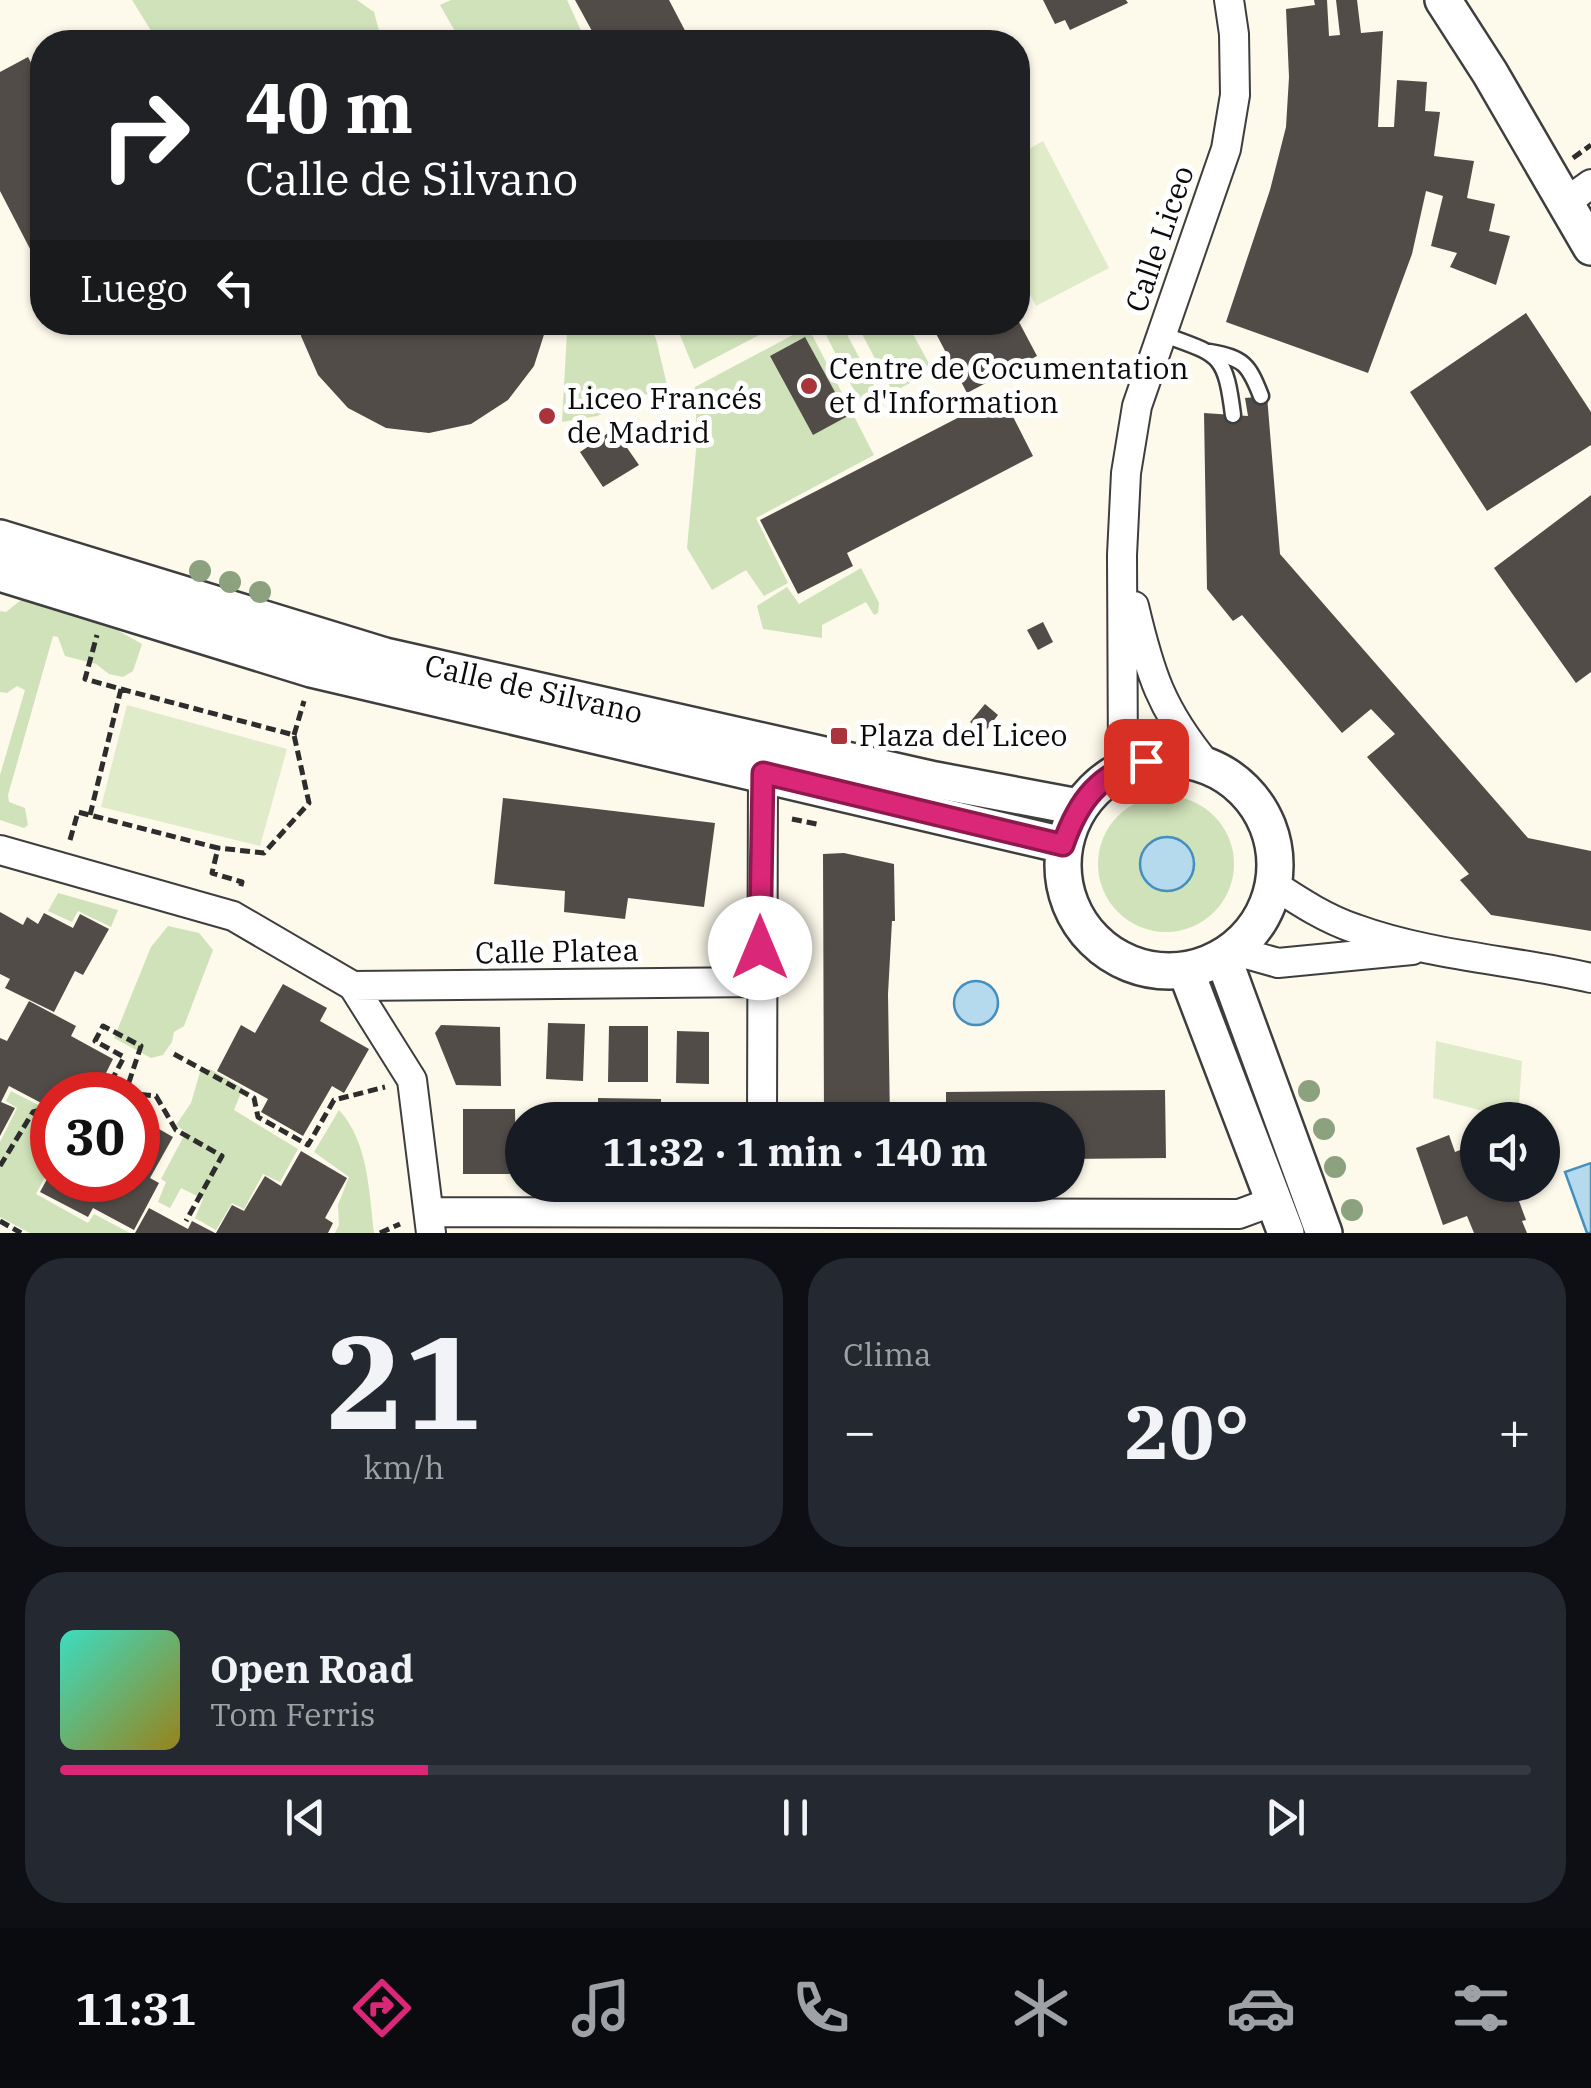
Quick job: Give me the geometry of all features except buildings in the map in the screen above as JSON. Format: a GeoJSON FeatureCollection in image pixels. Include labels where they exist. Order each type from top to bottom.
{"type":"FeatureCollection","features":[{"type":"Feature","properties":{"kind":"street","name":"Calle Liceo"},"geometry":{"type":"LineString","coordinates":[[1122,767],[1126,472],[1137,406],[1226,149],[1235,95],[1229,0]]}},
{"type":"Feature","properties":{"kind":"street"},"geometry":{"type":"LineString","coordinates":[[1443,0],[1578,193],[1591,247]]}},
{"type":"Feature","properties":{"kind":"street","name":"Calle de Silvano"},"geometry":{"type":"LineString","coordinates":[[0,538],[386,656],[935,780],[1078,807]]}},
{"type":"Feature","properties":{"kind":"street","name":"Calle Liceo"},"geometry":{"type":"LineString","coordinates":[[1122,555],[1150,674],[1180,732],[1206,764]]}},
{"type":"Feature","properties":{"kind":"street","name":"Calle de Silvano"},"geometry":{"type":"LineString","coordinates":[[0,573],[311,669],[1063,845]]}},
{"type":"Feature","properties":{"kind":"street"},"geometry":{"type":"LineString","coordinates":[[1170,757],[1206,764],[1238,782],[1261,811],[1274,845],[1274,885],[1256,928],[1228,954],[1186,971],[1146,970],[1108,953],[1079,924],[1064,886],[1063,845],[1078,807],[1096,786],[1122,767],[1170,757]]}},
{"type":"Feature","properties":{"kind":"street"},"geometry":{"type":"LineString","coordinates":[[762,1102],[763,773]]}},
{"type":"Feature","properties":{"kind":"street"},"geometry":{"type":"LineString","coordinates":[[0,850],[232,916],[354,986],[412,1080],[430,1222],[763,1224],[1239,1214],[1280,1217],[1186,971]]}},
{"type":"Feature","properties":{"kind":"street"},"geometry":{"type":"LineString","coordinates":[[1274,885],[1316,912],[1357,930],[1591,978]]}},
{"type":"Feature","properties":{"kind":"street"},"geometry":{"type":"LineString","coordinates":[[1228,954],[1278,964],[1434,948]]}},
{"type":"Feature","properties":{"kind":"street"},"geometry":{"type":"LineString","coordinates":[[1228,954],[1324,1233]]}},
{"type":"Feature","properties":{"kind":"street","name":"Calle Platea"},"geometry":{"type":"LineString","coordinates":[[354,986],[760,982]]}},
{"type":"Feature","properties":{"kind":"lane"},"geometry":{"type":"LineString","coordinates":[[1162,334],[1210,352],[1234,356],[1250,370],[1260,396]]}},
{"type":"Feature","properties":{"kind":"lane"},"geometry":{"type":"LineString","coordinates":[[1210,352],[1228,375],[1232,415]]}},
{"type":"Feature","properties":{"kind":"path"},"geometry":{"type":"LineString","coordinates":[[105,605],[86,679],[294,735]]}},
{"type":"Feature","properties":{"kind":"path"},"geometry":{"type":"LineString","coordinates":[[90,815],[121,689]]}},
{"type":"Feature","properties":{"kind":"path"},"geometry":{"type":"LineString","coordinates":[[63,868],[78,812],[218,848],[264,853],[309,803],[294,735],[304,701]]}},
{"type":"Feature","properties":{"kind":"path"},"geometry":{"type":"LineString","coordinates":[[761,813],[839,828]]}},
{"type":"Feature","properties":{"kind":"path"},"geometry":{"type":"LineString","coordinates":[[218,848],[212,873],[242,882],[239,893]]}},
{"type":"Feature","properties":{"kind":"path"},"geometry":{"type":"LineString","coordinates":[[116,1072],[124,1057],[95,1041],[103,1026],[141,1046],[132,1072]]}},
{"type":"Feature","properties":{"kind":"path"},"geometry":{"type":"LineString","coordinates":[[174,1054],[254,1098],[258,1117],[308,1146],[334,1100],[412,1080]]}},
{"type":"Feature","properties":{"kind":"path"},"geometry":{"type":"LineString","coordinates":[[160,1103],[176,1130],[222,1156],[186,1221]]}},
{"type":"Feature","properties":{"kind":"path"},"geometry":{"type":"LineString","coordinates":[[0,1166],[30,1115]]}},
{"type":"Feature","properties":{"kind":"path"},"geometry":{"type":"LineString","coordinates":[[0,1222],[21,1233]]}},
{"type":"Feature","properties":{"kind":"green space"},"geometry":{"type":"Polygon","coordinates":[[[132,0],[357,0],[374,12],[379,30],[151,30],[132,0]]]}},
{"type":"Feature","properties":{"kind":"green space"},"geometry":{"type":"Polygon","coordinates":[[[451,0],[567,0],[581,30],[454,30],[440,5],[451,0]]]}},
{"type":"Feature","properties":{"kind":"green space"},"geometry":{"type":"Polygon","coordinates":[[[1043,141],[1109,268],[1036,306],[1030,294],[1030,148],[1043,141]]]}},
{"type":"Feature","properties":{"kind":"green space"},"geometry":{"type":"Polygon","coordinates":[[[567,335],[654,335],[667,385],[597,416],[562,422],[567,335]]]}},
{"type":"Feature","properties":{"kind":"green space"},"geometry":{"type":"Polygon","coordinates":[[[680,335],[759,335],[694,369],[680,335]]]}},
{"type":"Feature","properties":{"kind":"green space"},"geometry":{"type":"Polygon","coordinates":[[[793,335],[812,335],[874,455],[756,518],[788,583],[764,596],[746,570],[712,590],[687,548],[697,440],[695,387],[793,335]]]}},
{"type":"Feature","properties":{"kind":"green space"},"geometry":{"type":"Polygon","coordinates":[[[826,335],[847,335],[884,405],[866,414],[826,335]]]}},
{"type":"Feature","properties":{"kind":"green space"},"geometry":{"type":"Polygon","coordinates":[[[862,335],[914,335],[933,371],[893,392],[862,335]]]}},
{"type":"Feature","properties":{"kind":"green space"},"geometry":{"type":"Polygon","coordinates":[[[861,568],[879,603],[878,613],[874,615],[866,602],[822,625],[822,638],[763,629],[757,606],[787,587],[799,604],[861,568]]]}},
{"type":"Feature","properties":{"kind":"green space"},"geometry":{"type":"Polygon","coordinates":[[[21,600],[117,630],[142,644],[133,671],[123,677],[109,674],[96,664],[65,656],[58,637],[53,636],[8,795],[9,802],[25,808],[28,825],[24,828],[0,820],[0,775],[25,690],[17,686],[7,693],[0,692],[0,611],[6,612],[21,600]]]}},
{"type":"Feature","properties":{"kind":"green space"},"geometry":{"type":"Polygon","coordinates":[[[127,705],[287,749],[260,846],[101,807],[127,705]]]}},
{"type":"Feature","properties":{"kind":"green space"},"geometry":{"type":"Polygon","coordinates":[[[1166,796],[1192,802],[1214,816],[1228,838],[1234,864],[1228,890],[1214,912],[1192,926],[1166,932],[1140,926],[1118,912],[1104,890],[1098,864],[1104,838],[1118,816],[1140,802],[1166,796]]]}},
{"type":"Feature","properties":{"kind":"green space"},"geometry":{"type":"Polygon","coordinates":[[[58,893],[118,910],[111,927],[78,911],[72,922],[48,911],[58,893]]]}},
{"type":"Feature","properties":{"kind":"green space"},"geometry":{"type":"Polygon","coordinates":[[[168,926],[199,933],[213,950],[184,1026],[174,1032],[163,1055],[151,1058],[114,1038],[151,947],[168,926]]]}},
{"type":"Feature","properties":{"kind":"green space"},"geometry":{"type":"Polygon","coordinates":[[[1436,1041],[1522,1061],[1519,1102],[1460,1105],[1433,1098],[1436,1041]]]}},
{"type":"Feature","properties":{"kind":"green space"},"geometry":{"type":"Polygon","coordinates":[[[210,1069],[243,1088],[234,1110],[298,1149],[280,1182],[263,1174],[244,1209],[232,1203],[216,1230],[195,1218],[203,1199],[181,1188],[170,1208],[158,1202],[166,1182],[161,1179],[186,1132],[176,1125],[191,1103],[200,1072],[210,1069]]]}},
{"type":"Feature","properties":{"kind":"green space"},"geometry":{"type":"Polygon","coordinates":[[[11,1091],[30,1101],[30,1202],[50,1202],[88,1223],[94,1214],[130,1233],[30,1233],[0,1217],[0,1142],[17,1108],[6,1101],[11,1091]]]}},
{"type":"Feature","properties":{"kind":"green space"},"geometry":{"type":"Polygon","coordinates":[[[339,1110],[362,1151],[374,1233],[335,1233],[339,1225],[338,1205],[349,1177],[314,1152],[339,1110]]]}},
{"type":"Feature","properties":{"kind":"water"},"geometry":{"type":"Polygon","coordinates":[[[1167,837],[1186,845],[1194,864],[1186,883],[1167,891],[1148,883],[1140,864],[1148,845],[1167,837]]]}},
{"type":"Feature","properties":{"kind":"water"},"geometry":{"type":"Polygon","coordinates":[[[976,981],[992,987],[998,1003],[992,1019],[976,1025],[960,1019],[954,1003],[960,987],[976,981]]]}},
{"type":"Feature","properties":{"kind":"water"},"geometry":{"type":"Polygon","coordinates":[[[1591,1163],[1591,1233],[1587,1233],[1565,1172],[1591,1163]]]}},
{"type":"Feature","properties":{"kind":"place","name":"Centre de Cocumentation et d'Information"},"geometry":{"type":"Point","coordinates":[809,386]}},
{"type":"Feature","properties":{"kind":"place","name":"Liceo Francés de Madrid"},"geometry":{"type":"Point","coordinates":[547,416]}},
{"type":"Feature","properties":{"kind":"place","name":"Plaza del Liceo"},"geometry":{"type":"Point","coordinates":[839,736]}},
{"type":"Feature","properties":{"kind":"route"},"geometry":{"type":"LineString","coordinates":[[760,948],[763,773],[1063,845],[1078,807],[1096,786],[1122,767],[1146,761]]}}]}
